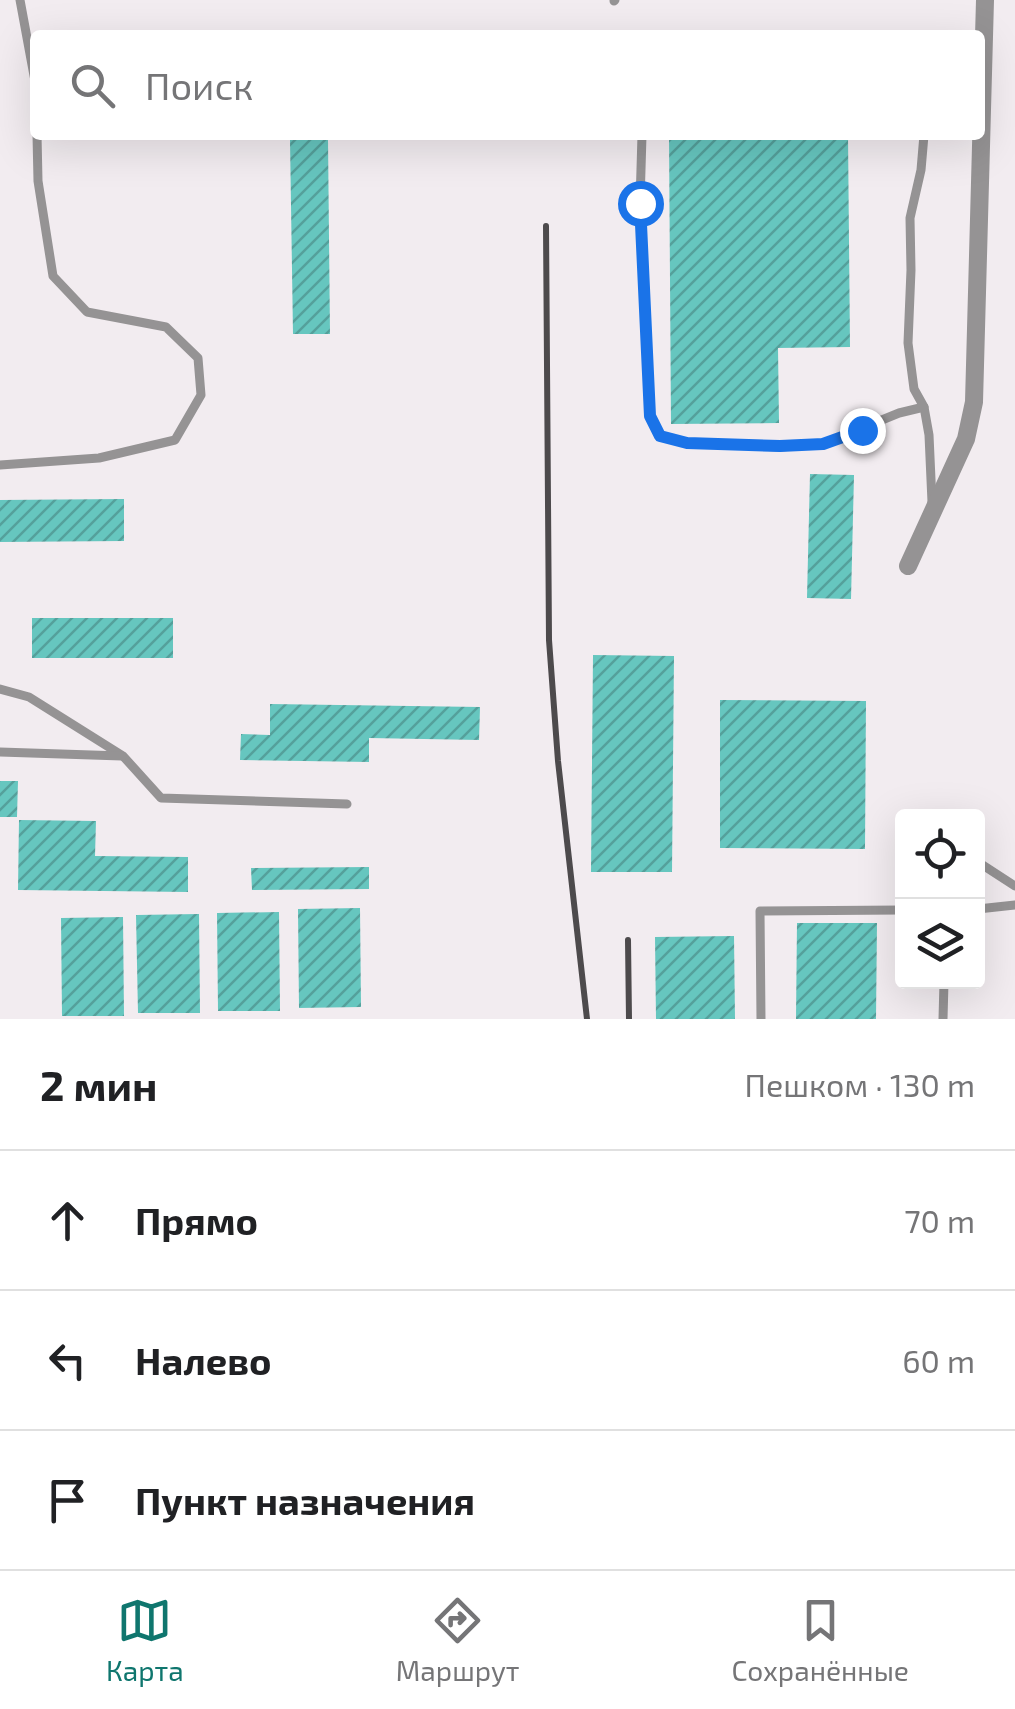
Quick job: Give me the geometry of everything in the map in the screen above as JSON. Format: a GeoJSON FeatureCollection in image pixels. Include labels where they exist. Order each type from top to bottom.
{"type":"FeatureCollection","features":[{"type":"Feature","properties":{"kind":"street"},"geometry":{"type":"LineString","coordinates":[[983,30],[984,0]]}},
{"type":"Feature","properties":{"kind":"street"},"geometry":{"type":"LineString","coordinates":[[908,566],[966,440],[974,402],[981,140]]}},
{"type":"Feature","properties":{"kind":"lane"},"geometry":{"type":"LineString","coordinates":[[20,0],[30,53]]}},
{"type":"Feature","properties":{"kind":"lane"},"geometry":{"type":"LineString","coordinates":[[0,464],[99,458],[175,440],[201,395],[198,358],[166,327],[87,312],[53,276],[38,180],[38,140]]}},
{"type":"Feature","properties":{"kind":"lane"},"geometry":{"type":"LineString","coordinates":[[642,140],[640,203],[650,416],[660,436],[687,443],[823,444],[924,407]]}},
{"type":"Feature","properties":{"kind":"lane"},"geometry":{"type":"LineString","coordinates":[[924,140],[922,170],[910,218],[908,343],[914,389],[924,407],[930,435],[933,515]]}},
{"type":"Feature","properties":{"kind":"lane"},"geometry":{"type":"LineString","coordinates":[[0,689],[30,697],[123,756],[161,798],[347,804]]}},
{"type":"Feature","properties":{"kind":"lane"},"geometry":{"type":"LineString","coordinates":[[0,752],[123,756]]}},
{"type":"Feature","properties":{"kind":"lane"},"geometry":{"type":"LineString","coordinates":[[985,867],[1015,886]]}},
{"type":"Feature","properties":{"kind":"lane"},"geometry":{"type":"LineString","coordinates":[[985,909],[1015,905]]}},
{"type":"Feature","properties":{"kind":"lane"},"geometry":{"type":"LineString","coordinates":[[761,1019],[760,911],[895,910]]}},
{"type":"Feature","properties":{"kind":"lane"},"geometry":{"type":"LineString","coordinates":[[943,1019],[944,989]]}},
{"type":"Feature","properties":{"kind":"building"},"geometry":{"type":"Polygon","coordinates":[[[290,140],[328,140],[330,334],[293,334],[290,140]]]}},
{"type":"Feature","properties":{"kind":"building"},"geometry":{"type":"Polygon","coordinates":[[[669,140],[848,140],[850,347],[778,348],[779,423],[671,424],[669,140]]]}},
{"type":"Feature","properties":{"kind":"building"},"geometry":{"type":"Polygon","coordinates":[[[810,474],[854,475],[851,599],[807,598],[810,474]]]}},
{"type":"Feature","properties":{"kind":"building"},"geometry":{"type":"Polygon","coordinates":[[[124,499],[124,541],[0,542],[0,500],[124,499]]]}},
{"type":"Feature","properties":{"kind":"building"},"geometry":{"type":"Polygon","coordinates":[[[32,618],[173,618],[173,658],[32,658],[32,618]]]}},
{"type":"Feature","properties":{"kind":"building"},"geometry":{"type":"Polygon","coordinates":[[[593,655],[674,656],[672,872],[591,872],[593,655]]]}},
{"type":"Feature","properties":{"kind":"building"},"geometry":{"type":"Polygon","coordinates":[[[720,700],[866,701],[865,849],[720,848],[720,700]]]}},
{"type":"Feature","properties":{"kind":"building"},"geometry":{"type":"Polygon","coordinates":[[[270,704],[480,707],[479,740],[369,738],[369,762],[240,760],[241,734],[270,735],[270,704]]]}},
{"type":"Feature","properties":{"kind":"building"},"geometry":{"type":"Polygon","coordinates":[[[0,781],[18,781],[17,817],[0,817],[0,781]]]}},
{"type":"Feature","properties":{"kind":"building"},"geometry":{"type":"Polygon","coordinates":[[[19,820],[96,821],[95,856],[188,857],[188,892],[18,890],[19,820]]]}},
{"type":"Feature","properties":{"kind":"building"},"geometry":{"type":"Polygon","coordinates":[[[369,867],[369,889],[252,890],[251,868],[369,867]]]}},
{"type":"Feature","properties":{"kind":"building"},"geometry":{"type":"Polygon","coordinates":[[[360,908],[361,1007],[299,1008],[298,909],[360,908]]]}},
{"type":"Feature","properties":{"kind":"building"},"geometry":{"type":"Polygon","coordinates":[[[279,912],[280,1011],[218,1011],[217,913],[279,912]]]}},
{"type":"Feature","properties":{"kind":"building"},"geometry":{"type":"Polygon","coordinates":[[[199,914],[200,1013],[138,1013],[136,915],[199,914]]]}},
{"type":"Feature","properties":{"kind":"building"},"geometry":{"type":"Polygon","coordinates":[[[123,917],[124,1016],[62,1016],[61,918],[123,917]]]}},
{"type":"Feature","properties":{"kind":"building"},"geometry":{"type":"Polygon","coordinates":[[[797,923],[877,923],[876,1019],[796,1019],[797,923]]]}},
{"type":"Feature","properties":{"kind":"building"},"geometry":{"type":"Polygon","coordinates":[[[734,936],[735,1019],[656,1019],[655,937],[734,936]]]}},
{"type":"Feature","properties":{"kind":"railway"},"geometry":{"type":"LineString","coordinates":[[546,226],[549,640],[558,761],[587,1019]]}},
{"type":"Feature","properties":{"kind":"railway"},"geometry":{"type":"LineString","coordinates":[[628,940],[629,1019]]}},
{"type":"Feature","properties":{"kind":"route"},"geometry":{"type":"LineString","coordinates":[[640,203],[650,416],[660,436],[687,443],[780,446],[823,444],[862,430]]}}]}
